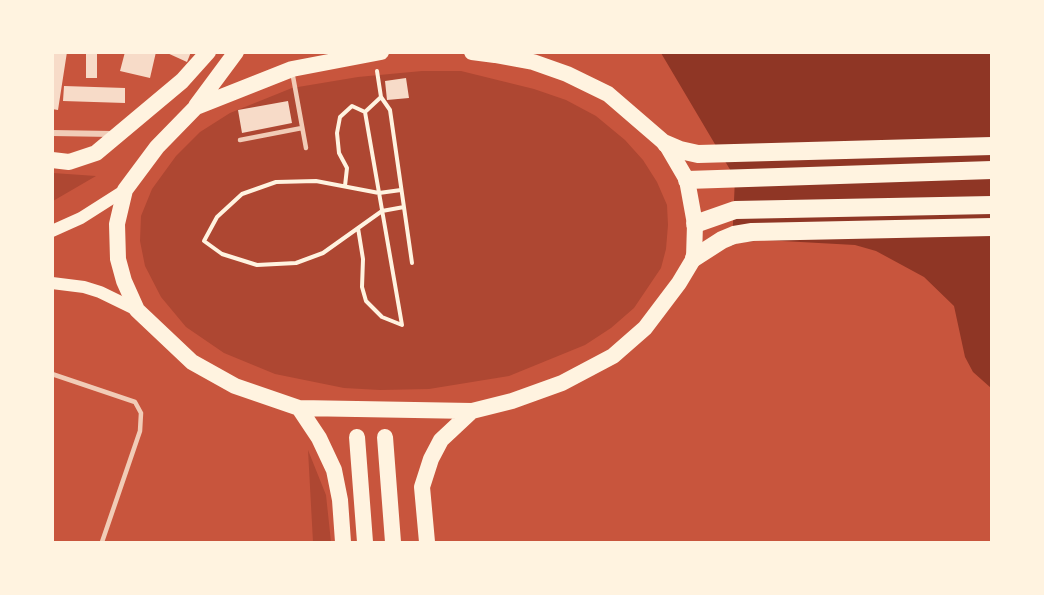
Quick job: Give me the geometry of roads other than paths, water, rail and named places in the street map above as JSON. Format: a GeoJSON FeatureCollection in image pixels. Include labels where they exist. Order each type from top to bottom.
{"type":"FeatureCollection","features":[{"type":"Feature","properties":{"kind":"highway"},"geometry":{"type":"LineString","coordinates":[[52,160],[69,162],[96,153],[183,81],[208,52]]}},
{"type":"Feature","properties":{"kind":"highway"},"geometry":{"type":"LineString","coordinates":[[236,52],[196,107],[157,147],[125,190],[117,224],[118,259],[124,281],[137,310],[192,362],[235,386],[299,408],[472,411],[512,401],[562,383],[613,356],[645,328],[680,283],[694,258],[702,220],[687,180],[666,144],[608,94],[567,74],[532,62],[472,52]]}},
{"type":"Feature","properties":{"kind":"highway"},"geometry":{"type":"LineString","coordinates":[[196,107],[292,69],[381,52]]}},
{"type":"Feature","properties":{"kind":"highway"},"geometry":{"type":"LineString","coordinates":[[666,144],[691,153],[706,154],[992,146]]}},
{"type":"Feature","properties":{"kind":"highway"},"geometry":{"type":"LineString","coordinates":[[687,180],[992,170]]}},
{"type":"Feature","properties":{"kind":"highway"},"geometry":{"type":"LineString","coordinates":[[702,220],[735,210],[992,205]]}},
{"type":"Feature","properties":{"kind":"highway"},"geometry":{"type":"LineString","coordinates":[[694,258],[712,245],[734,235],[752,232],[992,228]]}},
{"type":"Feature","properties":{"kind":"highway"},"geometry":{"type":"LineString","coordinates":[[299,408],[319,438],[333,470],[340,500],[343,543]]}},
{"type":"Feature","properties":{"kind":"highway"},"geometry":{"type":"LineString","coordinates":[[427,543],[422,487],[431,459],[441,440],[472,411]]}},
{"type":"Feature","properties":{"kind":"highway"},"geometry":{"type":"LineString","coordinates":[[357,437],[365,543]]}},
{"type":"Feature","properties":{"kind":"highway"},"geometry":{"type":"LineString","coordinates":[[385,437],[393,543]]}},
{"type":"Feature","properties":{"kind":"main road"},"geometry":{"type":"LineString","coordinates":[[52,231],[81,218],[125,190]]}},
{"type":"Feature","properties":{"kind":"main road"},"geometry":{"type":"LineString","coordinates":[[52,283],[92,290],[137,310]]}},
{"type":"Feature","properties":{"kind":"street"},"geometry":{"type":"LineString","coordinates":[[52,133],[107,135],[124,132]]}},
{"type":"Feature","properties":{"kind":"lane"},"geometry":{"type":"LineString","coordinates":[[292,69],[306,148]]}},
{"type":"Feature","properties":{"kind":"lane"},"geometry":{"type":"LineString","coordinates":[[240,140],[302,128]]}},
{"type":"Feature","properties":{"kind":"lane"},"geometry":{"type":"LineString","coordinates":[[52,374],[135,402],[141,413],[140,431],[102,543]]}}]}
